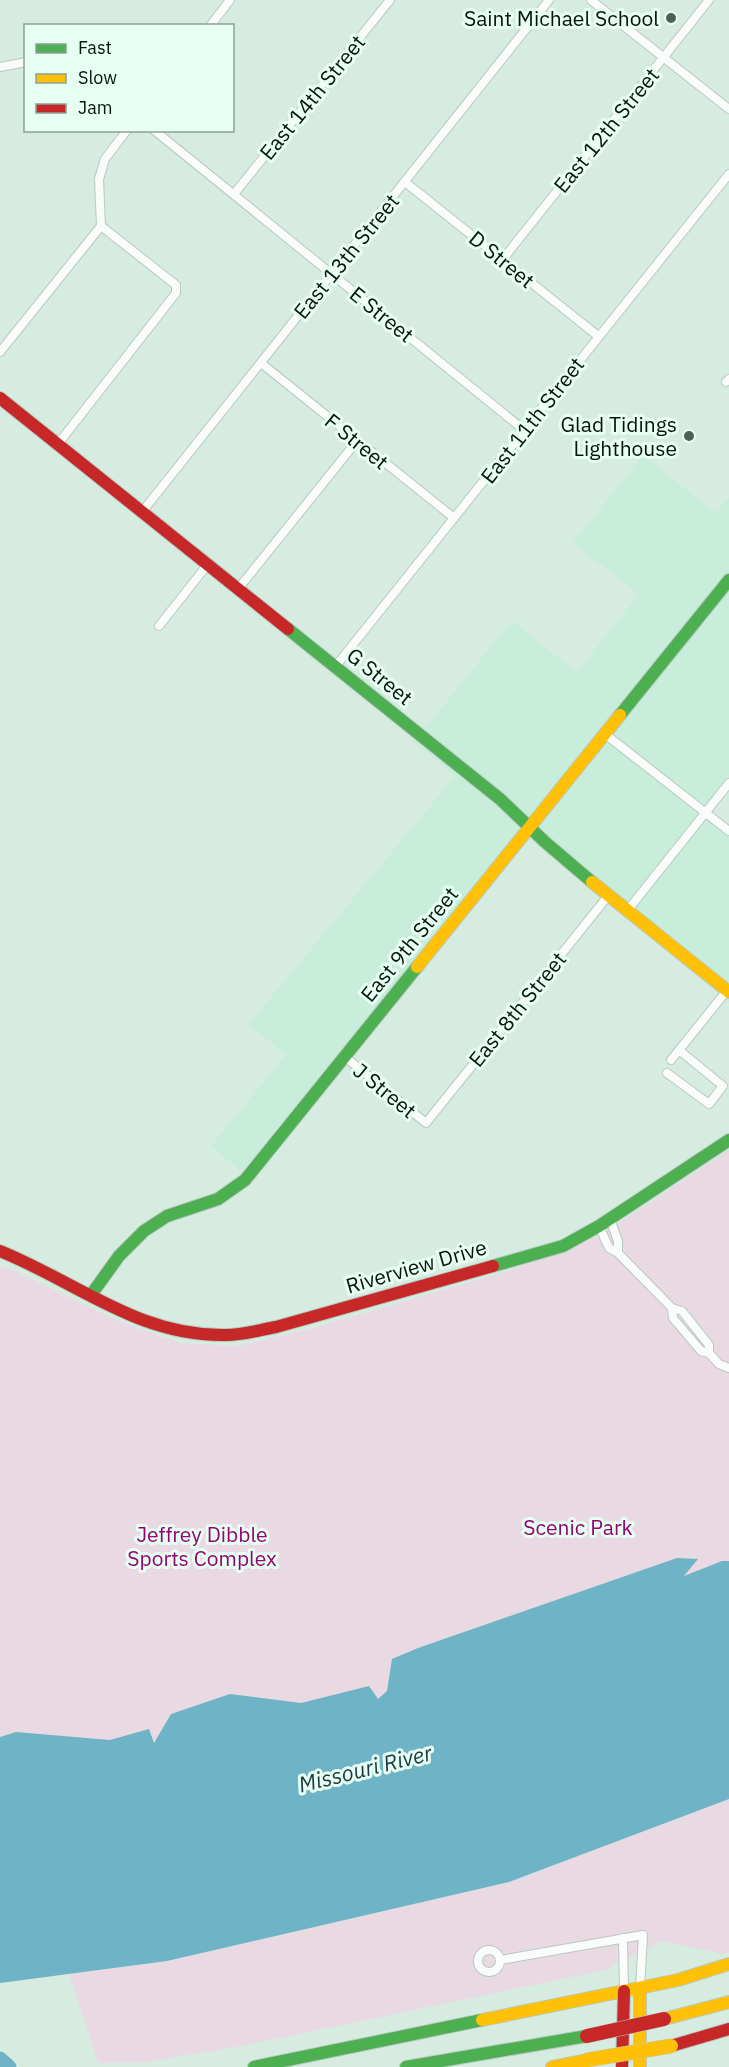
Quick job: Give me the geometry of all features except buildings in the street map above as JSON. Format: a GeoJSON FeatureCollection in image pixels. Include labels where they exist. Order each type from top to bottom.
{"type":"FeatureCollection","features":[{"type":"Feature","properties":{"kind":"main road","name":"G Street"},"geometry":{"type":"LineString","coordinates":[[0,398],[500,799],[608,896],[728,990]]}},
{"type":"Feature","properties":{"kind":"main road","name":"East 9th Street"},"geometry":{"type":"LineString","coordinates":[[92,1295],[120,1256],[141,1233],[164,1218],[216,1200],[245,1180],[729,580]]}},
{"type":"Feature","properties":{"kind":"main road","name":"Riverview Drive"},"geometry":{"type":"LineString","coordinates":[[0,1251],[146,1323],[182,1331],[219,1335],[237,1334],[276,1327],[563,1246],[605,1222],[729,1140]]}},
{"type":"Feature","properties":{"kind":"main road"},"geometry":{"type":"LineString","coordinates":[[254,2067],[678,1980],[729,1964]]}},
{"type":"Feature","properties":{"kind":"main road"},"geometry":{"type":"LineString","coordinates":[[640,1988],[640,2067]]}},
{"type":"Feature","properties":{"kind":"main road"},"geometry":{"type":"LineString","coordinates":[[622,2067],[624,1991]]}},
{"type":"Feature","properties":{"kind":"main road"},"geometry":{"type":"LineString","coordinates":[[406,2067],[587,2036],[729,2002]]}},
{"type":"Feature","properties":{"kind":"main road"},"geometry":{"type":"LineString","coordinates":[[552,2067],[672,2046],[729,2029]]}},
{"type":"Feature","properties":{"kind":"street"},"geometry":{"type":"LineString","coordinates":[[212,24],[230,0]]}},
{"type":"Feature","properties":{"kind":"street","name":"East 14th Street"},"geometry":{"type":"LineString","coordinates":[[234,194],[390,0]]}},
{"type":"Feature","properties":{"kind":"street","name":"East 13th Street"},"geometry":{"type":"LineString","coordinates":[[142,512],[549,0]]}},
{"type":"Feature","properties":{"kind":"street"},"geometry":{"type":"LineString","coordinates":[[591,0],[729,109]]}},
{"type":"Feature","properties":{"kind":"street","name":"East 12th Street"},"geometry":{"type":"LineString","coordinates":[[503,259],[709,0]]}},
{"type":"Feature","properties":{"kind":"street"},"geometry":{"type":"LineString","coordinates":[[0,67],[24,62]]}},
{"type":"Feature","properties":{"kind":"street"},"geometry":{"type":"LineString","coordinates":[[0,352],[101,226],[99,179],[105,159],[125,132]]}},
{"type":"Feature","properties":{"kind":"street","name":"E Street"},"geometry":{"type":"LineString","coordinates":[[156,132],[524,430]]}},
{"type":"Feature","properties":{"kind":"street","name":"East 11th Street"},"geometry":{"type":"LineString","coordinates":[[335,667],[729,174]]}},
{"type":"Feature","properties":{"kind":"street","name":"D Street"},"geometry":{"type":"LineString","coordinates":[[405,182],[598,336]]}},
{"type":"Feature","properties":{"kind":"street"},"geometry":{"type":"LineString","coordinates":[[58,444],[176,293],[176,285],[101,226]]}},
{"type":"Feature","properties":{"kind":"street","name":"F Street"},"geometry":{"type":"LineString","coordinates":[[261,363],[454,518]]}},
{"type":"Feature","properties":{"kind":"street"},"geometry":{"type":"LineString","coordinates":[[238,589],[357,441]]}},
{"type":"Feature","properties":{"kind":"street"},"geometry":{"type":"LineString","coordinates":[[159,626],[208,564]]}},
{"type":"Feature","properties":{"kind":"street"},"geometry":{"type":"LineString","coordinates":[[605,734],[729,831]]}},
{"type":"Feature","properties":{"kind":"street"},"geometry":{"type":"LineString","coordinates":[[627,911],[729,783]]}},
{"type":"Feature","properties":{"kind":"street","name":"East 8th Street"},"geometry":{"type":"LineString","coordinates":[[426,1123],[608,896]]}},
{"type":"Feature","properties":{"kind":"street"},"geometry":{"type":"LineString","coordinates":[[671,1060],[728,990]]}},
{"type":"Feature","properties":{"kind":"street"},"geometry":{"type":"LineString","coordinates":[[667,1073],[709,1104],[723,1086],[679,1050]]}},
{"type":"Feature","properties":{"kind":"street","name":"J Street"},"geometry":{"type":"LineString","coordinates":[[345,1057],[426,1123]]}},
{"type":"Feature","properties":{"kind":"street"},"geometry":{"type":"LineString","coordinates":[[605,1222],[618,1241],[618,1253]]}},
{"type":"Feature","properties":{"kind":"street"},"geometry":{"type":"LineString","coordinates":[[605,1222],[609,1248],[618,1253],[672,1308],[673,1318],[700,1351],[709,1353],[719,1364],[729,1368]]}},
{"type":"Feature","properties":{"kind":"street"},"geometry":{"type":"LineString","coordinates":[[500,1960],[643,1935],[640,1988]]}},
{"type":"Feature","properties":{"kind":"street"},"geometry":{"type":"LineString","coordinates":[[623,1938],[624,1991]]}},
{"type":"Feature","properties":{"kind":"shaded area"},"geometry":{"type":"Polygon","coordinates":[[[643,455],[715,513],[729,497],[729,787],[706,816],[729,834],[729,1002],[521,832],[242,1171],[211,1146],[286,1055],[249,1024],[455,776],[414,742],[512,621],[577,672],[639,594],[573,543],[643,455]]]}},
{"type":"Feature","properties":{"kind":"green space","name":"Jeffrey Dibble Sports Complex"},"geometry":{"type":"Polygon","coordinates":[[[729,1150],[729,1593],[407,1697],[0,1797],[0,1266],[15,1271],[118,1321],[180,1343],[239,1346],[313,1328],[514,1269],[599,1236],[729,1150]]]}},
{"type":"Feature","properties":{"kind":"green space"},"geometry":{"type":"Polygon","coordinates":[[[729,1799],[729,1952],[723,1954],[662,1941],[605,1970],[237,2047],[147,2062],[98,2063],[69,1974],[167,1961],[509,1882],[729,1799]]]}},
{"type":"Feature","properties":{"kind":"water","name":"Missouri River"},"geometry":{"type":"Polygon","coordinates":[[[677,1558],[698,1559],[684,1576],[722,1561],[729,1561],[729,1799],[509,1882],[167,1961],[0,1983],[0,1737],[16,1732],[110,1740],[149,1729],[154,1743],[171,1714],[230,1694],[301,1703],[369,1686],[378,1699],[387,1691],[392,1659],[677,1558]]]}},
{"type":"Feature","properties":{"kind":"waterway"},"geometry":{"type":"LineString","coordinates":[[0,2059],[9,2067]]}},
{"type":"Feature","properties":{"kind":"traffic: fast"},"geometry":{"type":"LineString","coordinates":[[620,715],[729,580]]}},
{"type":"Feature","properties":{"kind":"traffic: fast"},"geometry":{"type":"LineString","coordinates":[[288,629],[500,799],[592,882]]}},
{"type":"Feature","properties":{"kind":"traffic: fast"},"geometry":{"type":"LineString","coordinates":[[91,1295],[119,1256],[144,1231],[167,1216],[218,1199],[245,1180],[417,967]]}},
{"type":"Feature","properties":{"kind":"traffic: fast"},"geometry":{"type":"LineString","coordinates":[[493,1266],[563,1246],[599,1226],[729,1140]]}},
{"type":"Feature","properties":{"kind":"traffic: fast"},"geometry":{"type":"LineString","coordinates":[[254,2067],[482,2020]]}},
{"type":"Feature","properties":{"kind":"traffic: fast"},"geometry":{"type":"LineString","coordinates":[[406,2067],[587,2036]]}},
{"type":"Feature","properties":{"kind":"traffic: slow"},"geometry":{"type":"LineString","coordinates":[[417,967],[620,715]]}},
{"type":"Feature","properties":{"kind":"traffic: slow"},"geometry":{"type":"LineString","coordinates":[[592,882],[729,992]]}},
{"type":"Feature","properties":{"kind":"traffic: slow"},"geometry":{"type":"LineString","coordinates":[[624,1991],[678,1980],[729,1964]]}},
{"type":"Feature","properties":{"kind":"traffic: slow"},"geometry":{"type":"LineString","coordinates":[[640,1988],[640,2067]]}},
{"type":"Feature","properties":{"kind":"traffic: slow"},"geometry":{"type":"LineString","coordinates":[[482,2020],[624,1991]]}},
{"type":"Feature","properties":{"kind":"traffic: slow"},"geometry":{"type":"LineString","coordinates":[[664,2019],[729,2002]]}},
{"type":"Feature","properties":{"kind":"traffic: slow"},"geometry":{"type":"LineString","coordinates":[[587,2060],[671,2046]]}},
{"type":"Feature","properties":{"kind":"traffic: slow"},"geometry":{"type":"LineString","coordinates":[[552,2067],[587,2060]]}},
{"type":"Feature","properties":{"kind":"traffic: jam"},"geometry":{"type":"LineString","coordinates":[[0,398],[288,629]]}},
{"type":"Feature","properties":{"kind":"traffic: jam"},"geometry":{"type":"LineString","coordinates":[[0,1251],[137,1317],[165,1327],[194,1333],[226,1335],[276,1327],[493,1266]]}},
{"type":"Feature","properties":{"kind":"traffic: jam"},"geometry":{"type":"LineString","coordinates":[[622,2067],[624,1991]]}},
{"type":"Feature","properties":{"kind":"traffic: jam"},"geometry":{"type":"LineString","coordinates":[[587,2036],[664,2019]]}},
{"type":"Feature","properties":{"kind":"traffic: jam"},"geometry":{"type":"LineString","coordinates":[[671,2046],[729,2029]]}},
{"type":"Feature","properties":{"kind":"place","name":"Saint Michael School"},"geometry":{"type":"Point","coordinates":[671,18]}},
{"type":"Feature","properties":{"kind":"place","name":"Glad Tidings Lighthouse"},"geometry":{"type":"Point","coordinates":[689,436]}},
{"type":"Feature","properties":{"kind":"park label","name":"Scenic Park"},"geometry":{"type":"Point","coordinates":[578,1527]}}]}
